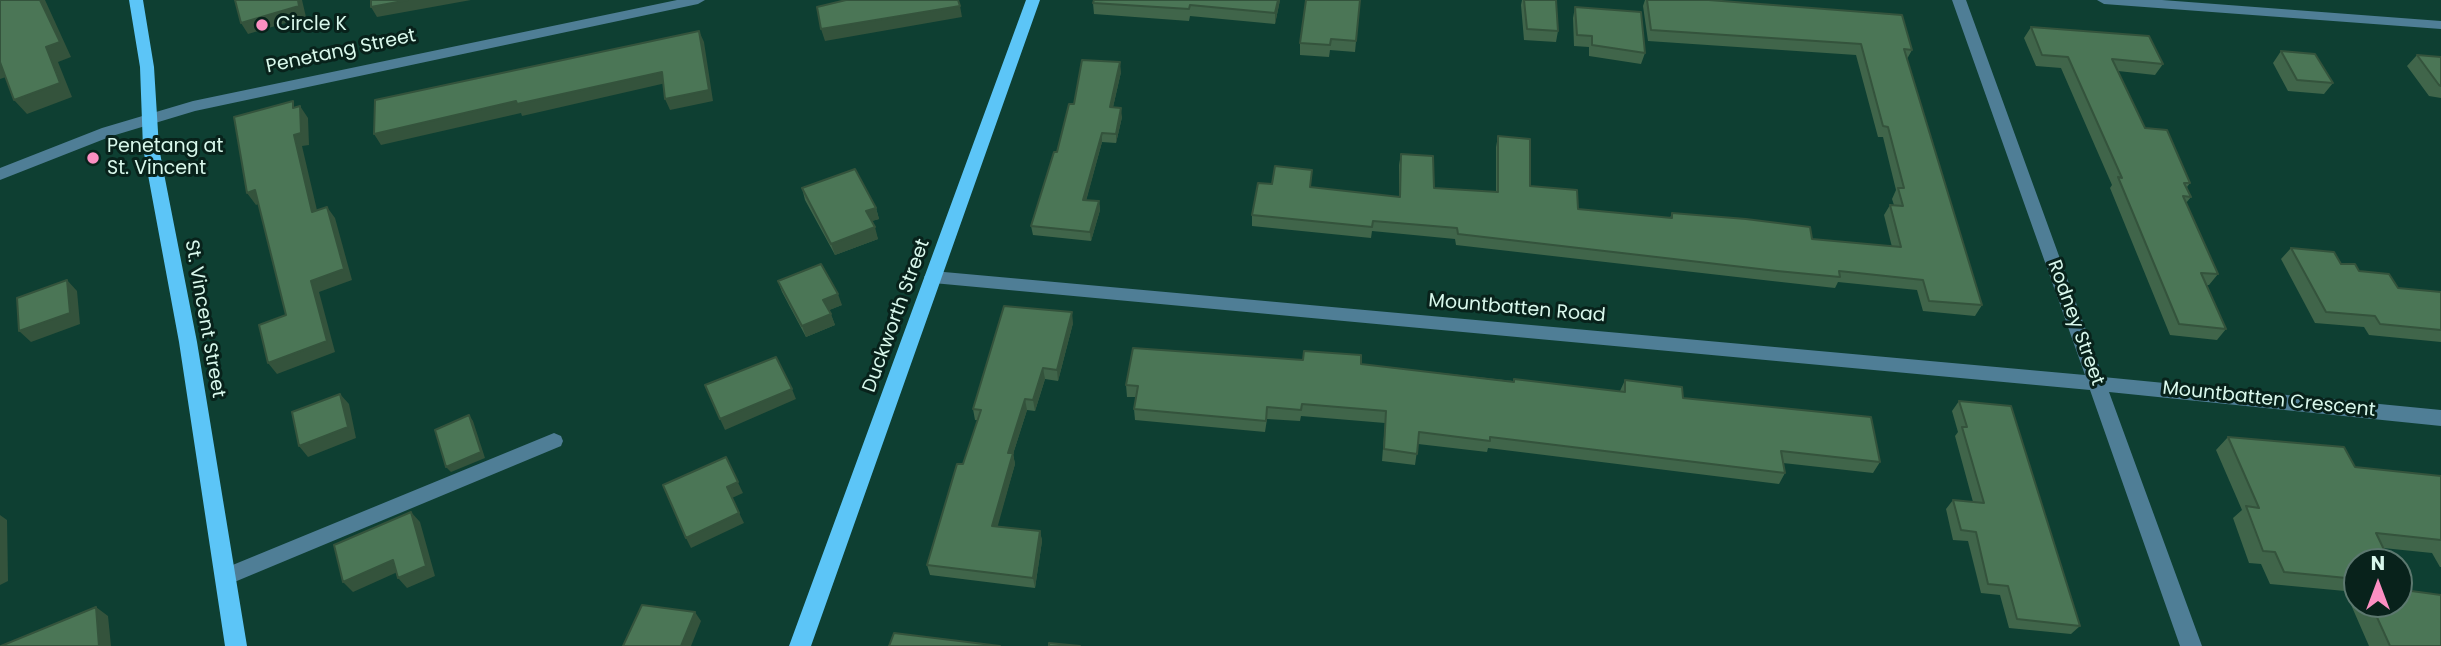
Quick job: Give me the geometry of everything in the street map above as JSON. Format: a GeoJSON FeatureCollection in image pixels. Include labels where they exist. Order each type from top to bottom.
{"type":"FeatureCollection","features":[{"type":"Feature","properties":{"kind":"main road","name":"St. Vincent Street"},"geometry":{"type":"LineString","coordinates":[[136,0],[147,66],[151,148],[188,342],[236,646]]}},
{"type":"Feature","properties":{"kind":"main road","name":"Duckworth Street"},"geometry":{"type":"LineString","coordinates":[[800,646],[1033,0]]}},
{"type":"Feature","properties":{"kind":"street","name":"Penetang Street"},"geometry":{"type":"LineString","coordinates":[[0,174],[149,117],[246,94],[698,0]]}},
{"type":"Feature","properties":{"kind":"street","name":"Rodney Street"},"geometry":{"type":"LineString","coordinates":[[1959,0],[2192,646]]}},
{"type":"Feature","properties":{"kind":"street"},"geometry":{"type":"LineString","coordinates":[[2104,0],[2441,25]]}},
{"type":"Feature","properties":{"kind":"street","name":"Mountbatten Road"},"geometry":{"type":"LineString","coordinates":[[933,277],[2097,383]]}},
{"type":"Feature","properties":{"kind":"street","name":"Mountbatten Crescent"},"geometry":{"type":"LineString","coordinates":[[2097,383],[2441,418]]}},
{"type":"Feature","properties":{"kind":"street"},"geometry":{"type":"LineString","coordinates":[[225,577],[554,441]]}},
{"type":"Feature","properties":{"kind":"building"},"geometry":{"type":"Polygon","coordinates":[[[0,0],[40,0],[60,42],[46,47],[60,83],[14,100],[0,62],[0,0]]]}},
{"type":"Feature","properties":{"kind":"building"},"geometry":{"type":"Polygon","coordinates":[[[235,0],[298,0],[299,6],[241,23],[235,0]]]}},
{"type":"Feature","properties":{"kind":"building"},"geometry":{"type":"Polygon","coordinates":[[[371,0],[408,0],[371,7],[371,0]]]}},
{"type":"Feature","properties":{"kind":"building"},"geometry":{"type":"Polygon","coordinates":[[[846,0],[958,0],[960,6],[821,29],[817,7],[846,0]]]}},
{"type":"Feature","properties":{"kind":"building"},"geometry":{"type":"Polygon","coordinates":[[[1094,0],[1278,0],[1275,13],[1190,5],[1189,9],[1093,3],[1094,0]]]}},
{"type":"Feature","properties":{"kind":"building"},"geometry":{"type":"Polygon","coordinates":[[[1306,0],[1360,0],[1356,41],[1331,39],[1330,45],[1300,43],[1306,0]]]}},
{"type":"Feature","properties":{"kind":"building"},"geometry":{"type":"Polygon","coordinates":[[[1524,0],[1556,0],[1558,31],[1527,29],[1524,0]]]}},
{"type":"Feature","properties":{"kind":"building"},"geometry":{"type":"Polygon","coordinates":[[[1647,0],[1709,0],[1902,15],[1912,50],[1904,49],[1982,305],[1929,301],[1923,280],[1839,271],[1840,277],[1777,271],[1458,234],[1457,228],[1373,221],[1372,227],[1252,215],[1258,183],[1272,184],[1275,166],[1312,170],[1310,187],[1400,197],[1401,154],[1433,156],[1434,188],[1498,192],[1498,136],[1530,139],[1530,186],[1577,190],[1578,209],[1672,218],[1672,213],[1746,219],[1810,227],[1812,239],[1901,247],[1890,205],[1903,206],[1898,188],[1904,188],[1888,127],[1883,126],[1861,44],[1651,30],[1647,0]]]}},
{"type":"Feature","properties":{"kind":"building"},"geometry":{"type":"Polygon","coordinates":[[[1575,7],[1641,12],[1645,53],[1592,45],[1592,36],[1577,35],[1575,7]]]}},
{"type":"Feature","properties":{"kind":"building"},"geometry":{"type":"Polygon","coordinates":[[[2031,27],[2149,36],[2163,64],[2112,59],[2145,128],[2167,130],[2190,183],[2184,183],[2191,197],[2183,196],[2218,274],[2201,273],[2226,329],[2179,324],[2118,177],[2122,178],[2068,57],[2042,55],[2031,27]]]}},
{"type":"Feature","properties":{"kind":"building"},"geometry":{"type":"Polygon","coordinates":[[[699,31],[709,90],[665,99],[662,72],[517,104],[516,101],[374,134],[375,100],[699,31]]]}},
{"type":"Feature","properties":{"kind":"building"},"geometry":{"type":"Polygon","coordinates":[[[2281,51],[2315,54],[2333,83],[2297,80],[2281,51]]]}},
{"type":"Feature","properties":{"kind":"building"},"geometry":{"type":"Polygon","coordinates":[[[2417,55],[2441,57],[2441,86],[2439,85],[2417,55]]]}},
{"type":"Feature","properties":{"kind":"building"},"geometry":{"type":"Polygon","coordinates":[[[1082,60],[1120,62],[1110,107],[1121,108],[1116,134],[1102,133],[1083,200],[1099,201],[1090,232],[1031,226],[1054,152],[1057,152],[1069,104],[1074,104],[1082,60]]]}},
{"type":"Feature","properties":{"kind":"building"},"geometry":{"type":"Polygon","coordinates":[[[293,101],[293,108],[300,106],[301,133],[294,135],[312,212],[327,207],[344,269],[311,281],[327,341],[268,363],[259,325],[286,315],[255,190],[247,193],[234,117],[293,101]]]}},
{"type":"Feature","properties":{"kind":"building"},"geometry":{"type":"Polygon","coordinates":[[[855,169],[876,208],[866,211],[875,227],[831,244],[802,188],[855,169]]]}},
{"type":"Feature","properties":{"kind":"building"},"geometry":{"type":"Polygon","coordinates":[[[2291,248],[2334,252],[2341,264],[2355,264],[2359,271],[2389,274],[2398,288],[2441,292],[2441,330],[2380,324],[2375,316],[2326,312],[2291,248]]]}},
{"type":"Feature","properties":{"kind":"building"},"geometry":{"type":"Polygon","coordinates":[[[821,264],[838,294],[823,300],[831,314],[802,326],[778,281],[821,264]]]}},
{"type":"Feature","properties":{"kind":"building"},"geometry":{"type":"Polygon","coordinates":[[[67,280],[70,313],[19,331],[17,298],[67,280]]]}},
{"type":"Feature","properties":{"kind":"building"},"geometry":{"type":"Polygon","coordinates":[[[1004,306],[1072,312],[1057,370],[1043,368],[1033,400],[1025,399],[1008,453],[1013,453],[992,526],[1040,531],[1033,578],[927,565],[957,464],[963,464],[981,410],[973,409],[1004,306]]]}},
{"type":"Feature","properties":{"kind":"building"},"geometry":{"type":"Polygon","coordinates":[[[1133,348],[1303,360],[1304,351],[1361,355],[1361,364],[1514,382],[1514,379],[1625,392],[1625,380],[1682,387],[1683,398],[1871,417],[1880,462],[1781,451],[1785,473],[1490,437],[1490,441],[1419,432],[1417,454],[1384,449],[1386,411],[1302,404],[1301,410],[1267,407],[1266,421],[1134,409],[1138,386],[1126,385],[1133,348]]]}},
{"type":"Feature","properties":{"kind":"building"},"geometry":{"type":"Polygon","coordinates":[[[776,357],[792,389],[720,419],[705,385],[776,357]]]}},
{"type":"Feature","properties":{"kind":"building"},"geometry":{"type":"Polygon","coordinates":[[[340,394],[348,427],[299,446],[292,412],[340,394]]]}},
{"type":"Feature","properties":{"kind":"building"},"geometry":{"type":"Polygon","coordinates":[[[1959,401],[2011,406],[2080,626],[2017,619],[2008,586],[1988,584],[1976,532],[1961,530],[1953,500],[1984,503],[1962,427],[1967,427],[1959,401]]]}},
{"type":"Feature","properties":{"kind":"building"},"geometry":{"type":"Polygon","coordinates":[[[469,415],[481,452],[446,467],[435,430],[469,415]]]}},
{"type":"Feature","properties":{"kind":"building"},"geometry":{"type":"Polygon","coordinates":[[[2228,437],[2344,447],[2355,467],[2441,476],[2441,540],[2376,533],[2383,548],[2343,548],[2343,578],[2284,572],[2275,552],[2263,551],[2246,506],[2259,508],[2228,437]]]}},
{"type":"Feature","properties":{"kind":"building"},"geometry":{"type":"Polygon","coordinates":[[[726,457],[738,482],[727,487],[739,513],[686,538],[663,485],[726,457]]]}},
{"type":"Feature","properties":{"kind":"building"},"geometry":{"type":"Polygon","coordinates":[[[411,512],[426,566],[398,578],[393,560],[343,582],[334,545],[411,512]]]}},
{"type":"Feature","properties":{"kind":"building"},"geometry":{"type":"Polygon","coordinates":[[[2413,591],[2441,595],[2441,646],[2390,646],[2377,618],[2413,618],[2413,591]]]}},
{"type":"Feature","properties":{"kind":"building"},"geometry":{"type":"Polygon","coordinates":[[[642,605],[695,612],[681,646],[623,646],[642,605]]]}},
{"type":"Feature","properties":{"kind":"building"},"geometry":{"type":"Polygon","coordinates":[[[96,607],[99,646],[1,646],[96,607]]]}},
{"type":"Feature","properties":{"kind":"building"},"geometry":{"type":"Polygon","coordinates":[[[894,633],[1000,646],[889,646],[894,633]]]}},
{"type":"Feature","properties":{"kind":"building"},"geometry":{"type":"Polygon","coordinates":[[[1049,643],[1080,646],[1049,646],[1049,643]]]}},
{"type":"Feature","properties":{"kind":"place","name":"Circle K"},"geometry":{"type":"Point","coordinates":[262,25]}},
{"type":"Feature","properties":{"kind":"place","name":"Penetang at St. Vincent"},"geometry":{"type":"Point","coordinates":[93,158]}}]}
